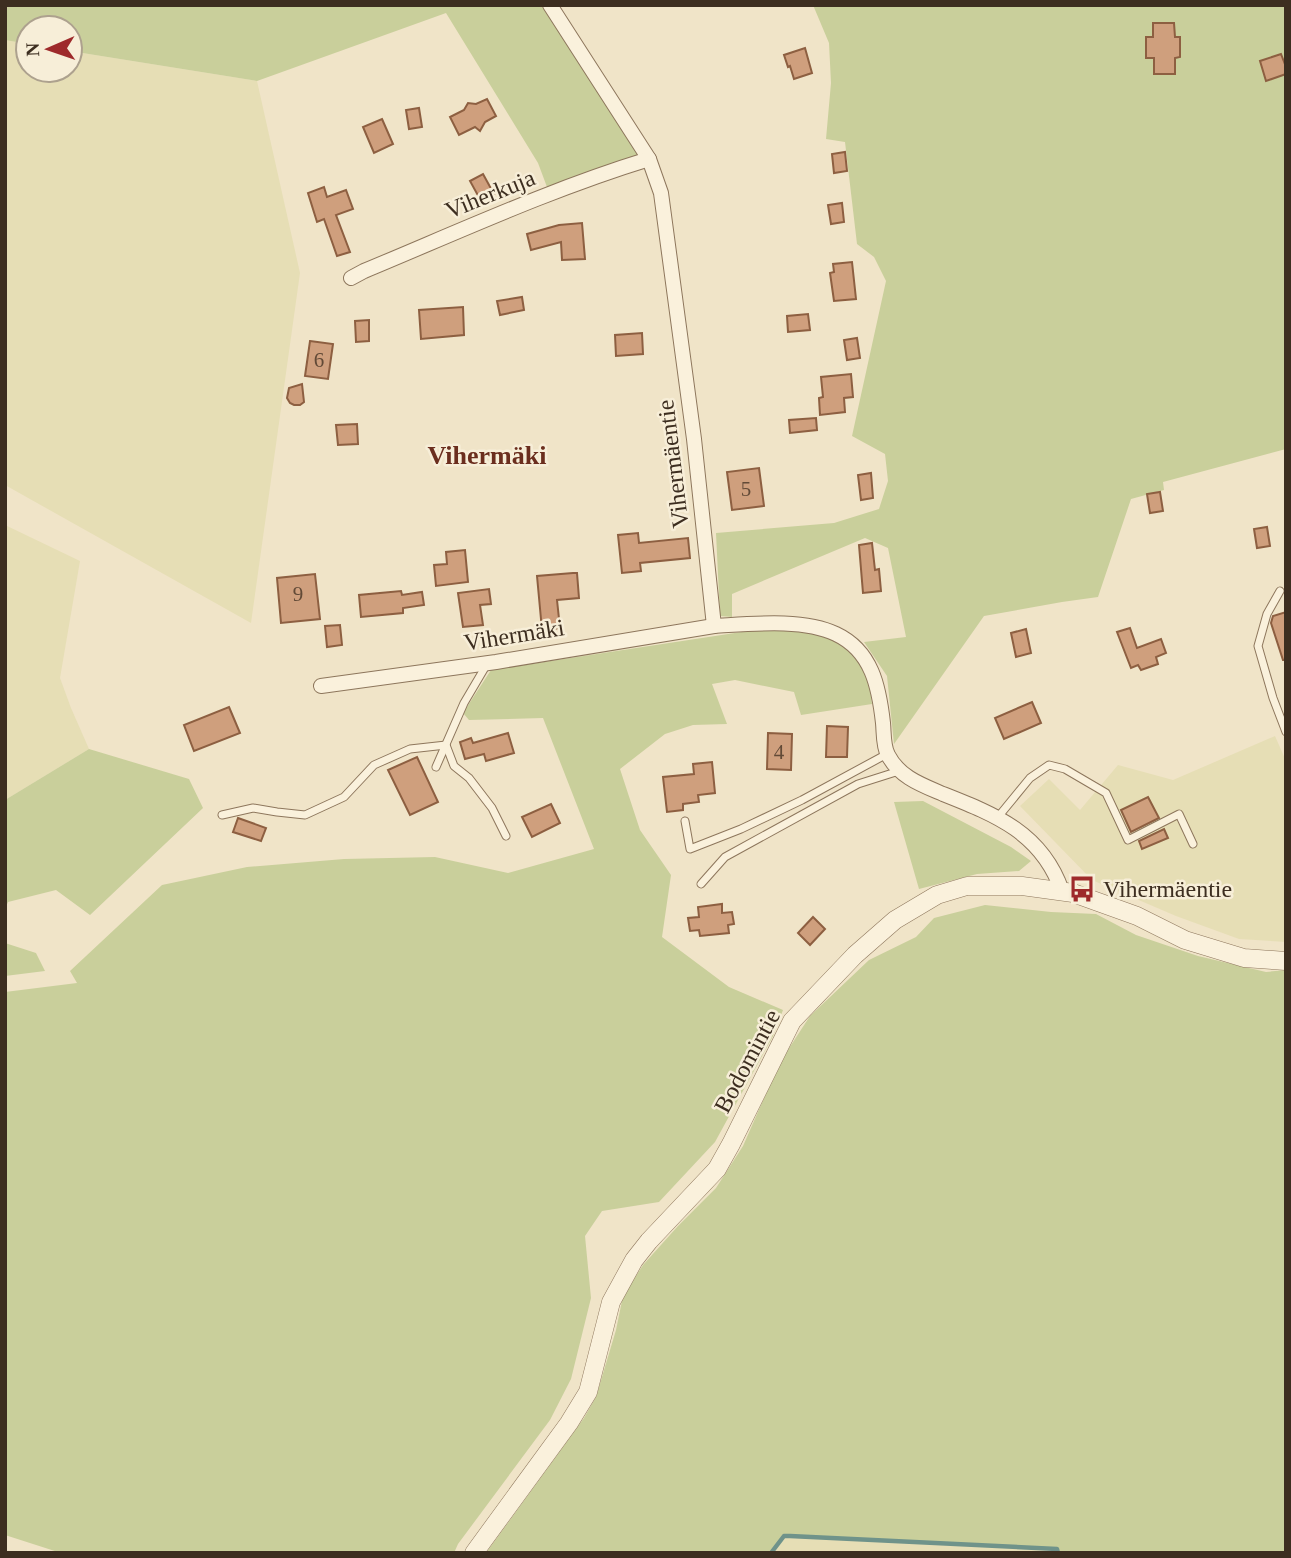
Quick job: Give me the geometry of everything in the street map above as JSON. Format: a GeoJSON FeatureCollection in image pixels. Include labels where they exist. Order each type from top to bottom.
{"type":"FeatureCollection","features":[{"type":"Feature","properties":{"kind":"street","name":"Vihermäentie"},"geometry":{"type":"LineString","coordinates":[[550,5],[649,159],[661,193],[694,439],[714,626]]}},
{"type":"Feature","properties":{"kind":"street","name":"Viherkuja"},"geometry":{"type":"LineString","coordinates":[[351,278],[510,209],[649,159]]}},
{"type":"Feature","properties":{"kind":"street"},"geometry":{"type":"LineString","coordinates":[[714,626],[769,623],[814,627],[836,634],[858,648],[872,669],[881,706],[887,754],[901,771],[914,782],[988,811],[1017,829],[1050,864],[1062,891]]}},
{"type":"Feature","properties":{"kind":"street","name":"Vihermäki"},"geometry":{"type":"LineString","coordinates":[[321,686],[488,663],[714,626]]}},
{"type":"Feature","properties":{"kind":"street","name":"Bodomintie"},"geometry":{"type":"LineString","coordinates":[[474,1553],[569,1423],[588,1392],[611,1302],[634,1260],[717,1169],[792,1021],[856,955],[895,920],[937,895],[967,886],[1022,886],[1073,893],[1137,916],[1185,940],[1244,958],[1286,961]]}},
{"type":"Feature","properties":{"kind":"lane"},"geometry":{"type":"LineString","coordinates":[[1280,591],[1267,614],[1258,646],[1286,732]]}},
{"type":"Feature","properties":{"kind":"lane"},"geometry":{"type":"LineString","coordinates":[[436,767],[464,704],[488,663]]}},
{"type":"Feature","properties":{"kind":"lane"},"geometry":{"type":"LineString","coordinates":[[222,815],[253,808],[305,815],[344,797],[374,765],[410,749],[446,745]]}},
{"type":"Feature","properties":{"kind":"lane"},"geometry":{"type":"LineString","coordinates":[[446,745],[454,766],[469,778],[492,808],[506,836]]}},
{"type":"Feature","properties":{"kind":"lane"},"geometry":{"type":"LineString","coordinates":[[685,821],[690,849],[741,829],[802,800],[887,754]]}},
{"type":"Feature","properties":{"kind":"lane"},"geometry":{"type":"LineString","coordinates":[[998,817],[1030,778],[1049,765],[1065,769],[1106,793],[1128,840],[1179,814],[1193,844]]}},
{"type":"Feature","properties":{"kind":"lane"},"geometry":{"type":"LineString","coordinates":[[701,884],[725,857],[858,784],[901,771]]}},
{"type":"Feature","properties":{"kind":"shaded area"},"geometry":{"type":"Polygon","coordinates":[[[5,40],[14,42],[14,84],[84,84],[84,53],[257,81],[300,273],[251,623],[5,485],[5,40]]]}},
{"type":"Feature","properties":{"kind":"shaded area"},"geometry":{"type":"Polygon","coordinates":[[[5,525],[80,561],[60,678],[89,749],[5,800],[5,525]]]}},
{"type":"Feature","properties":{"kind":"shaded area"},"geometry":{"type":"Polygon","coordinates":[[[1275,736],[1286,761],[1286,942],[1239,939],[1176,916],[1092,880],[1020,806],[1049,779],[1080,810],[1118,765],[1173,780],[1275,736]]]}},
{"type":"Feature","properties":{"kind":"shaded area"},"geometry":{"type":"Polygon","coordinates":[[[784,1536],[1057,1549],[1058,1553],[772,1553],[784,1536]]]}},
{"type":"Feature","properties":{"kind":"green space"},"geometry":{"type":"Polygon","coordinates":[[[5,5],[541,5],[640,154],[547,187],[538,163],[446,13],[257,81],[84,53],[84,14],[14,14],[14,42],[5,40],[5,5]]]}},
{"type":"Feature","properties":{"kind":"green space"},"geometry":{"type":"Polygon","coordinates":[[[813,5],[1286,5],[1286,449],[1163,482],[1164,490],[1131,499],[1098,597],[984,616],[894,744],[887,676],[864,642],[906,637],[888,548],[865,538],[732,594],[732,617],[720,616],[716,533],[834,523],[879,509],[888,481],[885,454],[852,436],[886,281],[874,257],[857,244],[845,142],[826,139],[831,83],[829,43],[813,5]]]}},
{"type":"Feature","properties":{"kind":"green space"},"geometry":{"type":"Polygon","coordinates":[[[761,629],[809,633],[830,639],[853,652],[868,671],[872,704],[801,715],[794,692],[735,680],[712,684],[727,724],[693,725],[665,734],[620,769],[640,830],[671,875],[662,937],[729,987],[783,1010],[773,1036],[715,1142],[659,1202],[602,1211],[585,1236],[591,1298],[571,1379],[550,1420],[454,1553],[61,1553],[5,1535],[5,992],[77,983],[70,971],[162,885],[247,867],[344,859],[435,857],[508,873],[594,849],[543,718],[469,720],[463,713],[491,670],[761,629]]]}},
{"type":"Feature","properties":{"kind":"green space"},"geometry":{"type":"Polygon","coordinates":[[[89,749],[189,779],[203,808],[90,915],[56,890],[8,902],[5,909],[5,800],[89,749]]]}},
{"type":"Feature","properties":{"kind":"green space"},"geometry":{"type":"Polygon","coordinates":[[[923,801],[1011,847],[1031,861],[1019,871],[977,874],[919,889],[894,802],[923,801]]]}},
{"type":"Feature","properties":{"kind":"green space"},"geometry":{"type":"Polygon","coordinates":[[[985,905],[1096,914],[1136,935],[1198,956],[1266,972],[1286,970],[1286,1553],[1058,1553],[1057,1549],[784,1536],[772,1553],[486,1553],[584,1418],[596,1397],[623,1296],[643,1265],[716,1188],[743,1146],[780,1062],[810,1016],[869,960],[916,937],[934,918],[985,905]]]}},
{"type":"Feature","properties":{"kind":"green space"},"geometry":{"type":"Polygon","coordinates":[[[5,943],[36,953],[45,971],[5,976],[5,943]]]}},
{"type":"Feature","properties":{"kind":"building"},"geometry":{"type":"Polygon","coordinates":[[[1153,23],[1174,23],[1175,37],[1180,37],[1180,57],[1175,58],[1175,74],[1154,74],[1154,58],[1146,58],[1146,37],[1153,37],[1153,23]]]}},
{"type":"Feature","properties":{"kind":"building"},"geometry":{"type":"Polygon","coordinates":[[[805,48],[812,73],[794,79],[784,55],[805,48]]]}},
{"type":"Feature","properties":{"kind":"building"},"geometry":{"type":"Polygon","coordinates":[[[1281,54],[1286,74],[1266,81],[1260,61],[1281,54]]]}},
{"type":"Feature","properties":{"kind":"building"},"geometry":{"type":"Polygon","coordinates":[[[487,99],[496,116],[485,122],[480,131],[475,127],[459,135],[450,117],[464,110],[468,103],[476,104],[487,99]]]}},
{"type":"Feature","properties":{"kind":"building"},"geometry":{"type":"Polygon","coordinates":[[[419,108],[422,127],[409,129],[406,110],[419,108]]]}},
{"type":"Feature","properties":{"kind":"building"},"geometry":{"type":"Polygon","coordinates":[[[382,119],[393,144],[374,153],[363,127],[382,119]]]}},
{"type":"Feature","properties":{"kind":"building"},"geometry":{"type":"Polygon","coordinates":[[[845,152],[847,171],[834,173],[832,154],[845,152]]]}},
{"type":"Feature","properties":{"kind":"building"},"geometry":{"type":"Polygon","coordinates":[[[483,174],[494,194],[481,201],[470,181],[483,174]]]}},
{"type":"Feature","properties":{"kind":"building"},"geometry":{"type":"Polygon","coordinates":[[[324,187],[327,197],[346,190],[353,209],[336,215],[350,252],[337,256],[324,219],[317,222],[308,193],[324,187]]]}},
{"type":"Feature","properties":{"kind":"building"},"geometry":{"type":"Polygon","coordinates":[[[842,203],[844,222],[831,224],[828,205],[842,203]]]}},
{"type":"Feature","properties":{"kind":"building"},"geometry":{"type":"Polygon","coordinates":[[[582,223],[585,259],[562,260],[561,242],[531,250],[527,234],[559,225],[582,223]]]}},
{"type":"Feature","properties":{"kind":"building"},"geometry":{"type":"Polygon","coordinates":[[[852,262],[856,299],[834,301],[830,273],[834,272],[833,264],[852,262]]]}},
{"type":"Feature","properties":{"kind":"building"},"geometry":{"type":"Polygon","coordinates":[[[522,297],[524,310],[500,315],[497,301],[522,297]]]}},
{"type":"Feature","properties":{"kind":"building"},"geometry":{"type":"Polygon","coordinates":[[[463,307],[464,335],[421,339],[419,310],[463,307]]]}},
{"type":"Feature","properties":{"kind":"building"},"geometry":{"type":"Polygon","coordinates":[[[808,314],[810,330],[788,332],[787,316],[808,314]]]}},
{"type":"Feature","properties":{"kind":"building"},"geometry":{"type":"Polygon","coordinates":[[[369,320],[369,341],[356,342],[355,321],[369,320]]]}},
{"type":"Feature","properties":{"kind":"building"},"geometry":{"type":"Polygon","coordinates":[[[642,333],[643,354],[616,356],[615,335],[642,333]]]}},
{"type":"Feature","properties":{"kind":"building"},"geometry":{"type":"Polygon","coordinates":[[[857,338],[860,358],[847,360],[844,340],[857,338]]]}},
{"type":"Feature","properties":{"kind":"building"},"geometry":{"type":"Polygon","coordinates":[[[310,341],[333,344],[328,379],[305,376],[310,341]]]}},
{"type":"Feature","properties":{"kind":"building"},"geometry":{"type":"Polygon","coordinates":[[[851,374],[853,397],[844,398],[845,412],[820,415],[819,398],[823,397],[821,377],[851,374]]]}},
{"type":"Feature","properties":{"kind":"building"},"geometry":{"type":"Polygon","coordinates":[[[302,384],[304,402],[300,405],[290,403],[287,398],[289,388],[302,384]]]}},
{"type":"Feature","properties":{"kind":"building"},"geometry":{"type":"Polygon","coordinates":[[[816,418],[817,430],[790,433],[789,420],[816,418]]]}},
{"type":"Feature","properties":{"kind":"building"},"geometry":{"type":"Polygon","coordinates":[[[357,424],[358,444],[338,445],[336,425],[357,424]]]}},
{"type":"Feature","properties":{"kind":"building"},"geometry":{"type":"Polygon","coordinates":[[[759,468],[764,506],[732,510],[727,472],[759,468]]]}},
{"type":"Feature","properties":{"kind":"building"},"geometry":{"type":"Polygon","coordinates":[[[871,473],[873,498],[861,500],[858,475],[871,473]]]}},
{"type":"Feature","properties":{"kind":"building"},"geometry":{"type":"Polygon","coordinates":[[[1160,492],[1163,511],[1150,513],[1147,494],[1160,492]]]}},
{"type":"Feature","properties":{"kind":"building"},"geometry":{"type":"Polygon","coordinates":[[[1267,527],[1270,546],[1257,548],[1254,529],[1267,527]]]}},
{"type":"Feature","properties":{"kind":"building"},"geometry":{"type":"Polygon","coordinates":[[[638,533],[639,543],[688,538],[690,558],[640,563],[641,571],[622,573],[618,535],[638,533]]]}},
{"type":"Feature","properties":{"kind":"building"},"geometry":{"type":"Polygon","coordinates":[[[872,543],[881,591],[863,593],[859,545],[872,543]]]}},
{"type":"Feature","properties":{"kind":"building"},"geometry":{"type":"Polygon","coordinates":[[[465,550],[468,582],[436,586],[434,565],[447,564],[446,552],[465,550]]]}},
{"type":"Feature","properties":{"kind":"building"},"geometry":{"type":"Polygon","coordinates":[[[577,573],[579,598],[557,600],[560,628],[542,630],[537,576],[577,573]]]}},
{"type":"Feature","properties":{"kind":"building"},"geometry":{"type":"Polygon","coordinates":[[[315,574],[320,619],[281,623],[277,578],[315,574]]]}},
{"type":"Feature","properties":{"kind":"building"},"geometry":{"type":"Polygon","coordinates":[[[489,589],[491,604],[480,605],[483,625],[463,627],[458,593],[489,589]]]}},
{"type":"Feature","properties":{"kind":"building"},"geometry":{"type":"Polygon","coordinates":[[[401,591],[402,595],[422,592],[424,605],[403,608],[403,613],[361,617],[359,595],[401,591]]]}},
{"type":"Feature","properties":{"kind":"building"},"geometry":{"type":"Polygon","coordinates":[[[1286,612],[1286,660],[1283,660],[1271,623],[1273,616],[1286,612]]]}},
{"type":"Feature","properties":{"kind":"building"},"geometry":{"type":"Polygon","coordinates":[[[340,625],[342,645],[327,647],[325,626],[340,625]]]}},
{"type":"Feature","properties":{"kind":"building"},"geometry":{"type":"Polygon","coordinates":[[[1130,628],[1137,648],[1161,639],[1166,653],[1156,657],[1158,664],[1141,670],[1138,665],[1131,668],[1117,632],[1130,628]]]}},
{"type":"Feature","properties":{"kind":"building"},"geometry":{"type":"Polygon","coordinates":[[[1026,629],[1031,653],[1016,657],[1011,633],[1026,629]]]}},
{"type":"Feature","properties":{"kind":"building"},"geometry":{"type":"Polygon","coordinates":[[[1032,702],[1041,723],[1004,739],[995,718],[1032,702]]]}},
{"type":"Feature","properties":{"kind":"building"},"geometry":{"type":"Polygon","coordinates":[[[229,707],[240,733],[194,751],[184,725],[229,707]]]}},
{"type":"Feature","properties":{"kind":"building"},"geometry":{"type":"Polygon","coordinates":[[[827,726],[848,727],[847,757],[826,757],[827,726]]]}},
{"type":"Feature","properties":{"kind":"building"},"geometry":{"type":"Polygon","coordinates":[[[508,733],[514,753],[486,761],[484,754],[465,759],[460,742],[471,738],[473,743],[508,733]]]}},
{"type":"Feature","properties":{"kind":"building"},"geometry":{"type":"Polygon","coordinates":[[[768,733],[792,734],[791,770],[767,769],[768,733]]]}},
{"type":"Feature","properties":{"kind":"building"},"geometry":{"type":"Polygon","coordinates":[[[417,757],[438,802],[410,815],[388,770],[417,757]]]}},
{"type":"Feature","properties":{"kind":"building"},"geometry":{"type":"Polygon","coordinates":[[[712,762],[715,793],[698,795],[699,802],[683,804],[683,810],[667,812],[663,777],[694,774],[693,764],[712,762]]]}},
{"type":"Feature","properties":{"kind":"building"},"geometry":{"type":"Polygon","coordinates":[[[1148,797],[1159,818],[1131,832],[1121,810],[1148,797]]]}},
{"type":"Feature","properties":{"kind":"building"},"geometry":{"type":"Polygon","coordinates":[[[551,804],[560,823],[532,837],[522,817],[551,804]]]}},
{"type":"Feature","properties":{"kind":"building"},"geometry":{"type":"Polygon","coordinates":[[[238,818],[266,828],[261,841],[233,832],[238,818]]]}},
{"type":"Feature","properties":{"kind":"building"},"geometry":{"type":"Polygon","coordinates":[[[1164,829],[1168,838],[1142,849],[1139,841],[1164,829]]]}},
{"type":"Feature","properties":{"kind":"building"},"geometry":{"type":"Polygon","coordinates":[[[722,904],[722,913],[732,912],[734,924],[728,925],[729,933],[700,936],[699,930],[690,931],[688,918],[699,917],[698,907],[722,904]]]}},
{"type":"Feature","properties":{"kind":"building"},"geometry":{"type":"Polygon","coordinates":[[[813,917],[825,929],[810,945],[798,933],[813,917]]]}},
{"type":"Feature","properties":{"kind":"waterway"},"geometry":{"type":"LineString","coordinates":[[771,1553],[784,1536],[1057,1549],[1058,1553]]}},
{"type":"Feature","properties":{"kind":"place","name":"Vihermäentie"},"geometry":{"type":"Point","coordinates":[1082,889]}},
{"type":"Feature","properties":{"kind":"district","name":"Vihermäki"},"geometry":{"type":"Point","coordinates":[487,455]}}]}
